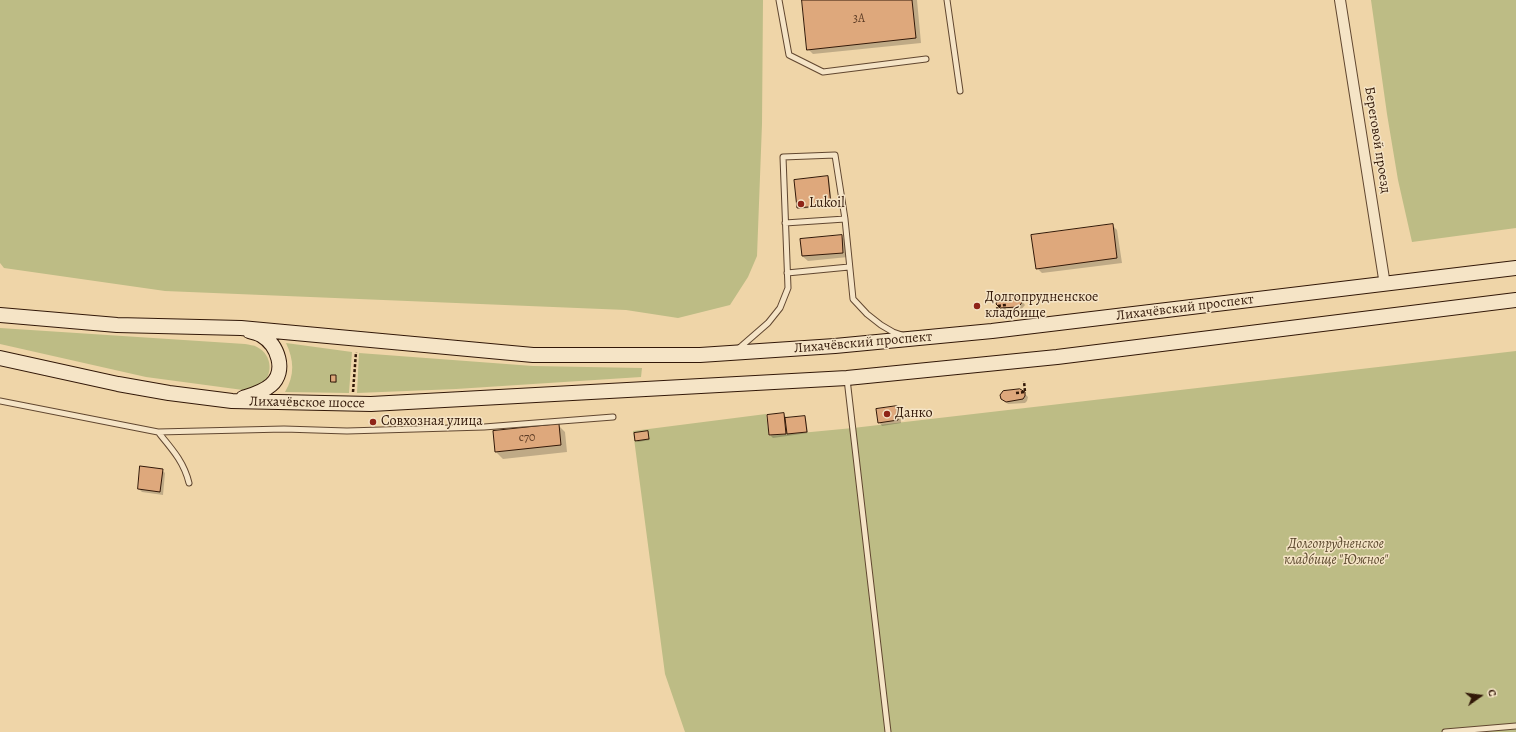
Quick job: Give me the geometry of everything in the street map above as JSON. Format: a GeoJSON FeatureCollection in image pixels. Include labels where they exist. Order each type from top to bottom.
{"type":"FeatureCollection","features":[{"type":"Feature","properties":{"kind":"main road","name":"Лихачёвский проспект"},"geometry":{"type":"LineString","coordinates":[[241,328],[533,355],[700,355],[835,346],[992,331],[1386,285],[1516,268]]}},
{"type":"Feature","properties":{"kind":"main road"},"geometry":{"type":"LineString","coordinates":[[847,378],[1057,357],[1516,300]]}},
{"type":"Feature","properties":{"kind":"main road"},"geometry":{"type":"LineString","coordinates":[[0,315],[116,325],[241,328],[261,336],[270,343],[280,360],[279,369],[277,378],[272,385],[262,391],[232,401]]}},
{"type":"Feature","properties":{"kind":"main road","name":"Лихачёвское шоссе"},"geometry":{"type":"LineString","coordinates":[[0,358],[118,384],[169,393],[232,401],[353,404],[847,378]]}},
{"type":"Feature","properties":{"kind":"street","name":"Береговой проезд"},"geometry":{"type":"LineString","coordinates":[[1340,0],[1386,285]]}},
{"type":"Feature","properties":{"kind":"lane"},"geometry":{"type":"LineString","coordinates":[[779,0],[789,55],[823,72],[926,59]]}},
{"type":"Feature","properties":{"kind":"lane"},"geometry":{"type":"LineString","coordinates":[[947,0],[960,91]]}},
{"type":"Feature","properties":{"kind":"lane"},"geometry":{"type":"LineString","coordinates":[[734,353],[768,322],[780,308],[788,288],[783,158],[835,155],[845,219],[853,298],[867,314],[893,332],[915,338]]}},
{"type":"Feature","properties":{"kind":"lane"},"geometry":{"type":"LineString","coordinates":[[785,223],[845,219]]}},
{"type":"Feature","properties":{"kind":"lane"},"geometry":{"type":"LineString","coordinates":[[787,273],[850,267]]}},
{"type":"Feature","properties":{"kind":"lane"},"geometry":{"type":"LineString","coordinates":[[847,378],[888,732]]}},
{"type":"Feature","properties":{"kind":"lane"},"geometry":{"type":"LineString","coordinates":[[0,401],[158,432],[284,429],[347,431],[484,427],[613,417]]}},
{"type":"Feature","properties":{"kind":"lane"},"geometry":{"type":"LineString","coordinates":[[158,432],[174,451],[183,465],[186,470],[189,483]]}},
{"type":"Feature","properties":{"kind":"lane"},"geometry":{"type":"LineString","coordinates":[[1445,732],[1516,726]]}},
{"type":"Feature","properties":{"kind":"path"},"geometry":{"type":"LineString","coordinates":[[998,315],[997,306],[1006,305]]}},
{"type":"Feature","properties":{"kind":"path"},"geometry":{"type":"LineString","coordinates":[[353,393],[356,352]]}},
{"type":"Feature","properties":{"kind":"path"},"geometry":{"type":"LineString","coordinates":[[1016,393],[1025,392],[1024,381]]}},
{"type":"Feature","properties":{"kind":"green space"},"geometry":{"type":"Polygon","coordinates":[[[0,0],[763,0],[762,124],[757,256],[748,277],[730,305],[678,318],[626,310],[165,291],[4,268],[0,263],[0,0]]]}},
{"type":"Feature","properties":{"kind":"green space"},"geometry":{"type":"Polygon","coordinates":[[[1371,0],[1516,0],[1516,228],[1412,242],[1398,180],[1371,0]]]}},
{"type":"Feature","properties":{"kind":"green space"},"geometry":{"type":"Polygon","coordinates":[[[0,328],[245,344],[256,346],[262,351],[269,360],[270,366],[264,382],[259,386],[243,390],[146,377],[0,344],[0,328]]]}},
{"type":"Feature","properties":{"kind":"green space"},"geometry":{"type":"Polygon","coordinates":[[[286,343],[352,352],[349,393],[285,392],[292,374],[291,355],[286,343]]]}},
{"type":"Feature","properties":{"kind":"green space","name":"Долгопрудненское кладбище \"Южное\""},"geometry":{"type":"Polygon","coordinates":[[[1516,351],[1516,732],[685,732],[665,674],[633,431],[766,414],[769,436],[853,428],[1516,351]]]}},
{"type":"Feature","properties":{"kind":"green space"},"geometry":{"type":"Polygon","coordinates":[[[359,353],[533,366],[642,368],[641,377],[456,389],[357,393],[359,353]]]}},
{"type":"Feature","properties":{"kind":"building"},"geometry":{"type":"Polygon","coordinates":[[[802,0],[912,0],[916,38],[807,50],[802,0]]]}},
{"type":"Feature","properties":{"kind":"building"},"geometry":{"type":"Polygon","coordinates":[[[828,176],[831,205],[797,208],[794,180],[828,176]]]}},
{"type":"Feature","properties":{"kind":"building"},"geometry":{"type":"Polygon","coordinates":[[[1113,224],[1117,258],[1036,269],[1031,235],[1113,224]]]}},
{"type":"Feature","properties":{"kind":"building"},"geometry":{"type":"Polygon","coordinates":[[[842,235],[843,253],[802,256],[800,239],[842,235]]]}},
{"type":"Feature","properties":{"kind":"building"},"geometry":{"type":"Polygon","coordinates":[[[1020,297],[1022,301],[1018,307],[1000,308],[996,304],[999,298],[1020,297]]]}},
{"type":"Feature","properties":{"kind":"building"},"geometry":{"type":"Polygon","coordinates":[[[331,375],[336,375],[336,382],[331,382],[331,375]]]}},
{"type":"Feature","properties":{"kind":"building"},"geometry":{"type":"Polygon","coordinates":[[[1020,389],[1025,392],[1023,399],[1006,402],[1001,399],[1000,395],[1003,391],[1020,389]]]}},
{"type":"Feature","properties":{"kind":"building","name":"Данко"},"geometry":{"type":"Polygon","coordinates":[[[897,406],[898,420],[878,423],[876,409],[897,406]]]}},
{"type":"Feature","properties":{"kind":"building"},"geometry":{"type":"Polygon","coordinates":[[[784,413],[786,434],[769,435],[767,415],[784,413]]]}},
{"type":"Feature","properties":{"kind":"building"},"geometry":{"type":"Polygon","coordinates":[[[805,416],[807,432],[787,434],[785,418],[805,416]]]}},
{"type":"Feature","properties":{"kind":"building"},"geometry":{"type":"Polygon","coordinates":[[[559,424],[561,445],[495,452],[493,431],[559,424]]]}},
{"type":"Feature","properties":{"kind":"building"},"geometry":{"type":"Polygon","coordinates":[[[648,431],[649,439],[635,441],[634,433],[648,431]]]}},
{"type":"Feature","properties":{"kind":"building"},"geometry":{"type":"Polygon","coordinates":[[[140,466],[163,469],[160,492],[138,489],[140,466]]]}},
{"type":"Feature","properties":{"kind":"place","name":"Lukoil"},"geometry":{"type":"Point","coordinates":[801,204]}},
{"type":"Feature","properties":{"kind":"place","name":"Долгопрудненское кладбище"},"geometry":{"type":"Point","coordinates":[977,306]}},
{"type":"Feature","properties":{"kind":"place","name":"Данко"},"geometry":{"type":"Point","coordinates":[887,414]}},
{"type":"Feature","properties":{"kind":"place","name":"Совхозная улица"},"geometry":{"type":"Point","coordinates":[373,422]}}]}
